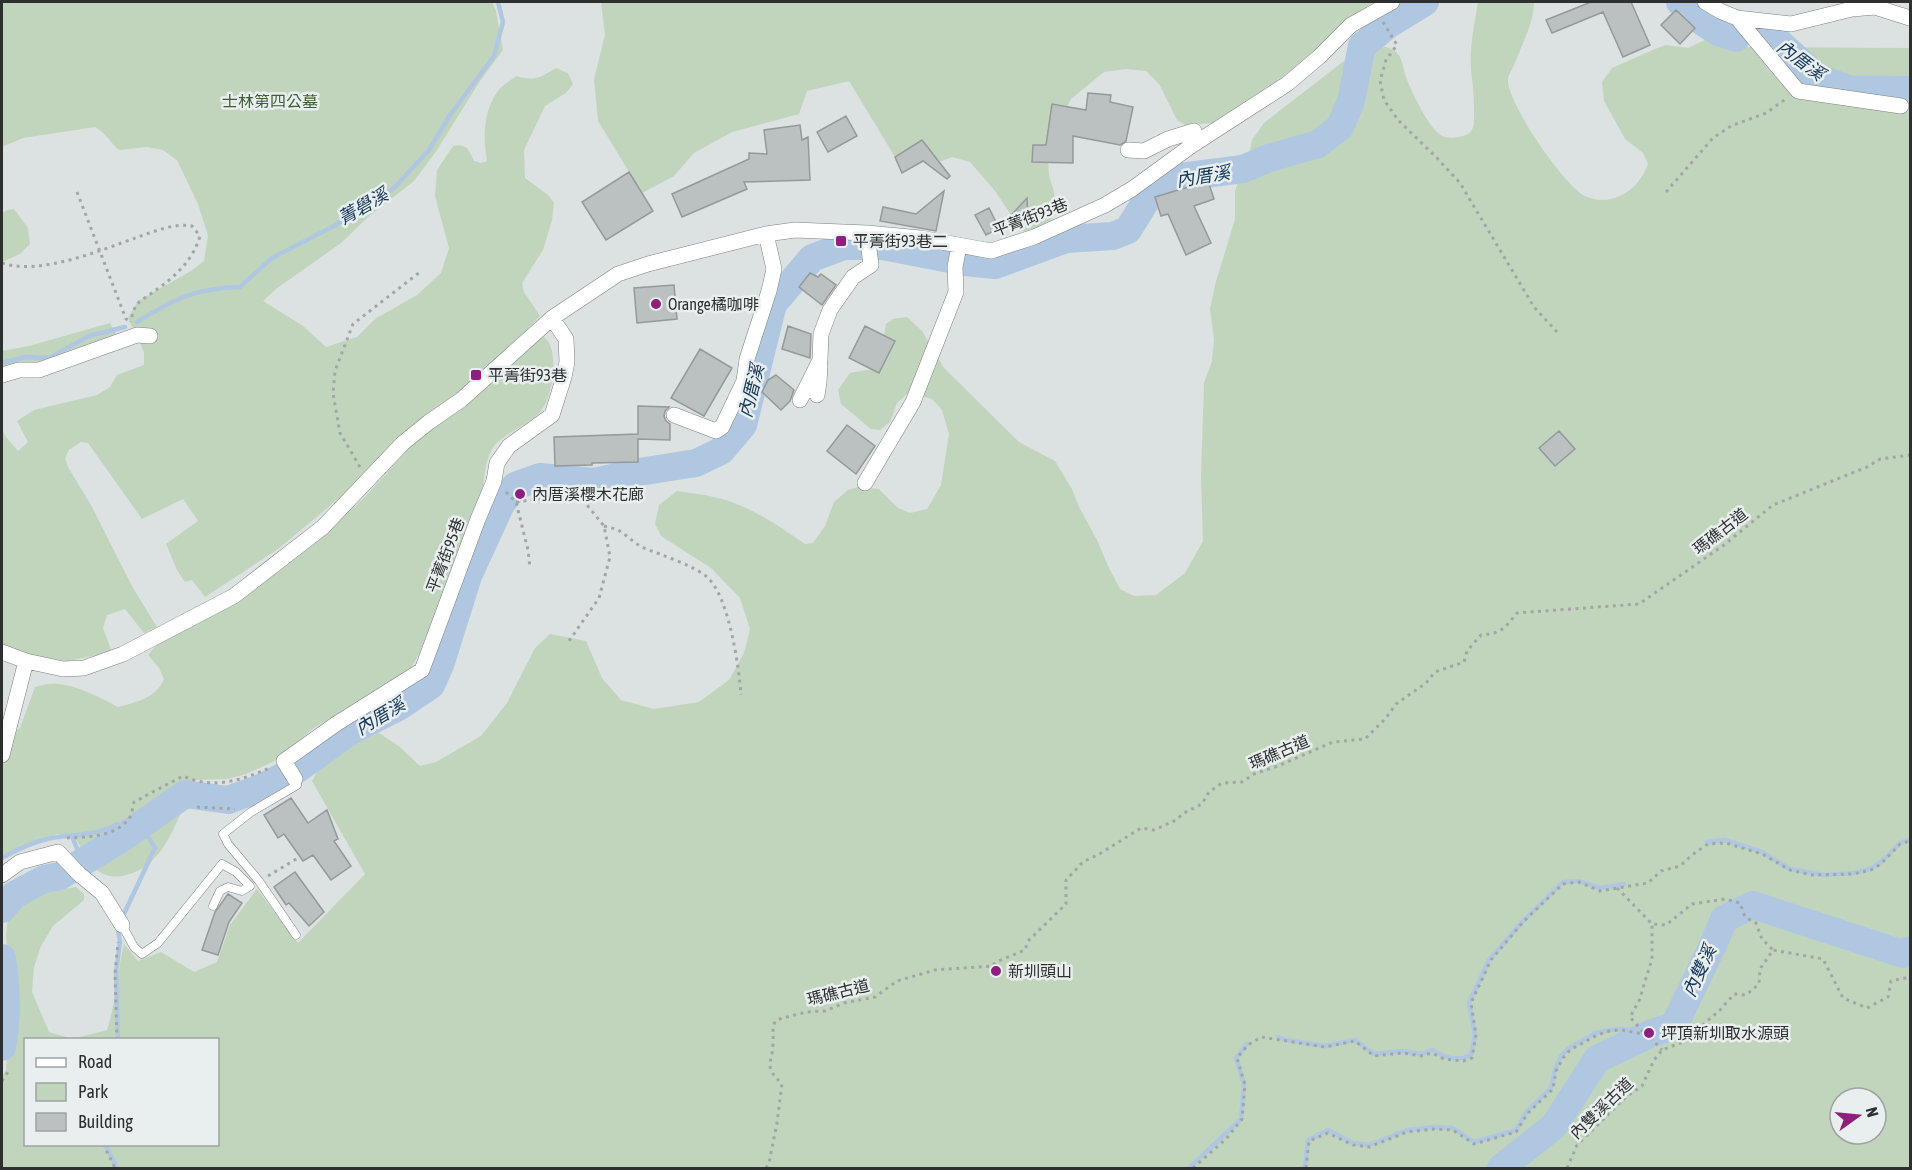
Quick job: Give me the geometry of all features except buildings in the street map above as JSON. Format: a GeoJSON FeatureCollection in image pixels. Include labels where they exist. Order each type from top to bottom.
{"type":"FeatureCollection","features":[{"type":"Feature","properties":{"kind":"street","name":"平菁街93巷"},"geometry":{"type":"LineString","coordinates":[[2,652],[26,661],[63,669],[84,668],[123,654],[234,596],[323,527],[403,444],[429,422],[461,400],[552,318],[618,274],[648,264],[766,234],[795,230],[920,238],[991,251],[1069,223],[1132,189],[1191,146],[1287,84],[1319,57],[1351,25],[1392,2]]}},
{"type":"Feature","properties":{"kind":"street"},"geometry":{"type":"LineString","coordinates":[[1705,2],[1737,18],[1791,24],[1851,5],[1875,7],[1911,18]]}},
{"type":"Feature","properties":{"kind":"street"},"geometry":{"type":"LineString","coordinates":[[1737,18],[1798,91],[1901,106]]}},
{"type":"Feature","properties":{"kind":"street"},"geometry":{"type":"LineString","coordinates":[[1128,150],[1144,151],[1168,139],[1194,131],[1191,146]]}},
{"type":"Feature","properties":{"kind":"street"},"geometry":{"type":"LineString","coordinates":[[817,395],[821,334],[830,310],[853,277],[871,266],[867,233]]}},
{"type":"Feature","properties":{"kind":"street"},"geometry":{"type":"LineString","coordinates":[[674,415],[716,431],[722,427],[744,381],[747,359],[769,291],[774,269],[766,234]]}},
{"type":"Feature","properties":{"kind":"street"},"geometry":{"type":"LineString","coordinates":[[865,483],[913,402],[956,292],[955,267],[958,246]]}},
{"type":"Feature","properties":{"kind":"street","name":"平菁街95巷"},"geometry":{"type":"LineString","coordinates":[[284,761],[336,724],[422,670],[494,481],[497,463],[508,446],[552,415],[567,362],[566,339],[552,318]]}},
{"type":"Feature","properties":{"kind":"street"},"geometry":{"type":"LineString","coordinates":[[2,375],[19,370],[39,370],[140,331]]}},
{"type":"Feature","properties":{"kind":"street"},"geometry":{"type":"LineString","coordinates":[[800,400],[819,360]]}},
{"type":"Feature","properties":{"kind":"street"},"geometry":{"type":"LineString","coordinates":[[2,755],[26,661]]}},
{"type":"Feature","properties":{"kind":"street"},"geometry":{"type":"LineString","coordinates":[[284,761],[296,779]]}},
{"type":"Feature","properties":{"kind":"street"},"geometry":{"type":"LineString","coordinates":[[2,875],[20,862],[58,852],[102,893],[118,919]]}},
{"type":"Feature","properties":{"kind":"lane"},"geometry":{"type":"LineString","coordinates":[[296,779],[297,785],[252,812],[223,834],[228,844],[259,881],[296,935]]}},
{"type":"Feature","properties":{"kind":"lane"},"geometry":{"type":"LineString","coordinates":[[118,919],[134,947],[142,954],[158,943],[222,864],[236,872],[250,886],[242,891],[228,887],[220,891],[213,906]]}},
{"type":"Feature","properties":{"kind":"path"},"geometry":{"type":"LineString","coordinates":[[1390,31],[1397,45],[1386,60],[1380,81],[1384,100],[1398,120],[1436,156],[1460,183],[1534,307],[1558,333]]}},
{"type":"Feature","properties":{"kind":"path"},"geometry":{"type":"LineString","coordinates":[[1666,192],[1713,138],[1731,126],[1766,113],[1798,91]]}},
{"type":"Feature","properties":{"kind":"path"},"geometry":{"type":"LineString","coordinates":[[76,192],[126,319],[140,331]]}},
{"type":"Feature","properties":{"kind":"path"},"geometry":{"type":"LineString","coordinates":[[2,263],[28,266],[50,265],[99,251],[166,227],[182,224],[192,226],[200,236],[196,250],[184,267],[137,304],[132,313],[140,331]]}},
{"type":"Feature","properties":{"kind":"path"},"geometry":{"type":"LineString","coordinates":[[368,482],[340,433],[333,393],[335,371],[353,324],[420,272]]}},
{"type":"Feature","properties":{"kind":"path","name":"瑪礁古道"},"geometry":{"type":"LineString","coordinates":[[766,1168],[777,1123],[782,1084],[773,1075],[769,1064],[774,1045],[773,1026],[776,1020],[806,1012],[825,1011],[844,1003],[875,997],[897,981],[936,970],[992,966],[996,962],[1025,950],[1028,941],[1066,904],[1066,880],[1083,862],[1141,828],[1154,830],[1176,820],[1202,804],[1209,792],[1222,783],[1242,782],[1254,774],[1333,742],[1365,739],[1396,704],[1426,683],[1435,672],[1464,662],[1467,651],[1481,635],[1496,634],[1517,613],[1639,604],[1724,544],[1773,505],[1856,472],[1880,459],[1911,455]]}},
{"type":"Feature","properties":{"kind":"path"},"geometry":{"type":"LineString","coordinates":[[530,568],[516,502],[567,495],[583,500],[604,526],[610,556],[599,598],[569,641]]}},
{"type":"Feature","properties":{"kind":"path"},"geometry":{"type":"LineString","coordinates":[[604,526],[619,530],[638,546],[707,577],[717,592],[731,631],[741,695]]}},
{"type":"Feature","properties":{"kind":"path"},"geometry":{"type":"LineString","coordinates":[[59,839],[103,835],[111,831],[130,816],[134,802],[183,776],[196,782],[214,784],[249,777],[284,761]]}},
{"type":"Feature","properties":{"kind":"path"},"geometry":{"type":"LineString","coordinates":[[197,807],[252,812]]}},
{"type":"Feature","properties":{"kind":"path"},"geometry":{"type":"LineString","coordinates":[[1193,1168],[1226,1139],[1242,1119],[1245,1085],[1237,1058],[1261,1037],[1325,1047],[1355,1041],[1374,1056],[1403,1053],[1421,1056],[1432,1053],[1444,1059],[1463,1061],[1472,1058],[1476,1035],[1471,1003],[1491,960],[1523,922],[1563,884],[1579,882],[1600,891],[1648,883],[1661,871],[1680,866],[1708,844],[1726,843],[1761,854],[1790,870],[1825,876],[1853,874],[1871,870],[1881,864],[1900,844],[1911,841]]}},
{"type":"Feature","properties":{"kind":"path"},"geometry":{"type":"LineString","coordinates":[[259,881],[298,858]]}},
{"type":"Feature","properties":{"kind":"path"},"geometry":{"type":"LineString","coordinates":[[1617,888],[1652,924],[1666,925],[1692,904],[1725,899],[1740,903],[1745,917],[1756,923],[1762,939],[1773,950],[1823,959],[1843,998],[1867,1008],[1888,997],[1891,981],[1911,977]]}},
{"type":"Feature","properties":{"kind":"path"},"geometry":{"type":"LineString","coordinates":[[117,1038],[115,974],[118,919]]}},
{"type":"Feature","properties":{"kind":"path"},"geometry":{"type":"LineString","coordinates":[[1652,924],[1652,959],[1639,1000],[1630,1017],[1662,1050],[1683,1042],[1720,1011],[1734,994],[1746,995],[1759,984],[1760,969],[1773,950]]}},
{"type":"Feature","properties":{"kind":"path"},"geometry":{"type":"LineString","coordinates":[[1306,1168],[1309,1141],[1328,1133],[1353,1145],[1370,1147],[1407,1132],[1434,1129],[1453,1130],[1474,1144],[1516,1132],[1528,1113],[1553,1089],[1556,1071],[1570,1050],[1609,1031],[1644,1033]]}},
{"type":"Feature","properties":{"kind":"path","name":"內雙溪古道"},"geometry":{"type":"LineString","coordinates":[[1567,1168],[1577,1145],[1626,1097],[1642,1086],[1654,1060],[1662,1050]]}},
{"type":"Feature","properties":{"kind":"path"},"geometry":{"type":"LineString","coordinates":[[2,1081],[10,1069]]}},
{"type":"Feature","properties":{"kind":"path"},"geometry":{"type":"LineString","coordinates":[[104,1146],[115,1168]]}},
{"type":"Feature","properties":{"kind":"green space","name":"士林第四公墓"},"geometry":{"type":"Polygon","coordinates":[[[2,2],[492,2],[496,11],[503,50],[414,181],[368,217],[341,243],[276,289],[263,301],[303,326],[326,347],[357,337],[375,319],[417,295],[441,273],[449,248],[435,196],[437,170],[453,146],[466,148],[474,161],[481,163],[487,161],[485,125],[489,107],[500,89],[517,76],[529,79],[538,78],[556,68],[568,73],[573,84],[566,93],[545,106],[524,150],[525,178],[548,195],[554,203],[552,220],[543,250],[522,283],[524,292],[540,316],[522,335],[355,485],[278,549],[205,597],[192,580],[185,582],[166,544],[198,521],[183,499],[142,519],[88,443],[81,442],[69,450],[65,458],[68,467],[92,507],[133,588],[157,627],[144,633],[125,609],[107,615],[103,628],[112,652],[67,661],[34,656],[2,646],[2,429],[18,451],[28,442],[17,421],[34,410],[97,395],[110,387],[117,375],[144,365],[144,352],[128,318],[138,301],[191,271],[204,261],[208,236],[198,204],[177,160],[163,150],[147,147],[119,150],[95,127],[23,138],[2,147],[2,2]]]}},
{"type":"Feature","properties":{"kind":"green space"},"geometry":{"type":"Polygon","coordinates":[[[601,2],[1373,2],[1347,20],[1310,56],[1262,92],[1214,123],[1185,125],[1177,120],[1159,84],[1146,71],[1126,69],[1104,72],[1071,99],[1047,145],[1055,212],[1051,220],[1028,232],[1022,231],[995,191],[970,162],[952,157],[939,162],[922,140],[895,157],[849,81],[807,91],[799,114],[732,132],[694,153],[674,176],[642,193],[598,121],[594,79],[605,35],[601,2]]]}},
{"type":"Feature","properties":{"kind":"green space"},"geometry":{"type":"Polygon","coordinates":[[[1478,2],[1534,2],[1530,25],[1508,78],[1510,91],[1539,144],[1566,179],[1587,197],[1607,200],[1625,194],[1632,188],[1639,181],[1648,164],[1643,153],[1625,139],[1604,101],[1602,82],[1612,68],[1666,45],[1688,48],[1709,38],[1744,47],[1910,48],[1910,1168],[2,1168],[2,1077],[6,1070],[11,1013],[6,935],[9,909],[22,898],[39,893],[76,887],[84,894],[84,900],[53,926],[41,946],[34,967],[32,992],[49,1032],[70,1038],[24,1038],[24,1146],[219,1146],[219,1038],[77,1038],[107,1030],[124,944],[138,961],[161,952],[194,972],[217,962],[230,925],[257,889],[298,943],[365,874],[312,781],[322,763],[344,749],[379,733],[400,747],[420,766],[436,762],[481,736],[507,703],[535,648],[550,634],[586,641],[602,678],[621,700],[654,709],[699,702],[729,680],[744,653],[750,629],[740,598],[711,568],[661,536],[655,524],[659,505],[677,491],[726,500],[762,516],[805,544],[813,543],[825,526],[834,502],[848,490],[858,487],[879,489],[898,508],[910,513],[927,509],[941,485],[949,434],[942,410],[932,399],[909,392],[897,403],[890,422],[880,430],[871,429],[841,404],[838,390],[850,373],[872,369],[886,324],[893,319],[907,317],[922,331],[944,368],[1019,442],[1055,461],[1072,489],[1120,589],[1134,596],[1156,595],[1185,573],[1203,541],[1201,477],[1204,383],[1212,361],[1214,339],[1210,309],[1235,219],[1235,191],[1248,161],[1252,140],[1264,123],[1349,57],[1359,51],[1378,46],[1398,54],[1408,83],[1436,131],[1449,138],[1468,134],[1472,131],[1474,123],[1471,60],[1478,2]]]}},
{"type":"Feature","properties":{"kind":"green space"},"geometry":{"type":"Polygon","coordinates":[[[14,209],[28,228],[30,244],[20,254],[2,262],[2,213],[14,209]]]}},
{"type":"Feature","properties":{"kind":"green space"},"geometry":{"type":"Polygon","coordinates":[[[110,323],[117,335],[2,377],[2,351],[29,346],[110,323]]]}},
{"type":"Feature","properties":{"kind":"green space"},"geometry":{"type":"Polygon","coordinates":[[[543,336],[549,342],[553,359],[550,390],[544,407],[504,437],[491,451],[485,468],[483,491],[420,652],[410,670],[311,730],[277,760],[246,774],[227,779],[193,780],[170,837],[152,861],[140,870],[118,876],[103,874],[90,862],[75,838],[57,834],[2,856],[2,741],[20,728],[35,687],[48,684],[66,685],[85,691],[118,707],[151,695],[164,679],[159,668],[148,655],[162,639],[316,541],[363,499],[411,446],[493,381],[543,336]]]}},
{"type":"Feature","properties":{"kind":"waterway","name":"菁礐溪"},"geometry":{"type":"LineString","coordinates":[[137,322],[186,296],[198,292],[240,287],[272,258],[334,226],[394,188],[429,150],[450,115],[494,56],[503,22],[498,2]]}},
{"type":"Feature","properties":{"kind":"waterway","name":"內厝溪"},"geometry":{"type":"LineString","coordinates":[[2,909],[14,895],[44,879],[60,876],[122,838],[185,794],[228,800],[261,788],[299,768],[349,732],[398,707],[431,685],[440,665],[468,576],[501,504],[515,486],[540,477],[594,482],[696,463],[721,451],[743,425],[773,304],[812,258],[844,246],[883,246],[965,262],[995,265],[1066,239],[1113,236],[1128,230],[1155,186],[1180,177],[1243,169],[1269,158],[1318,144],[1340,127],[1351,101],[1362,46],[1389,24],[1425,2]]}},
{"type":"Feature","properties":{"kind":"waterway","name":"內厝溪"},"geometry":{"type":"LineString","coordinates":[[1680,2],[1704,23],[1718,32],[1736,38]]}},
{"type":"Feature","properties":{"kind":"waterway","name":"內厝溪"},"geometry":{"type":"LineString","coordinates":[[1762,37],[1775,39],[1817,77],[1848,89],[1910,90]]}},
{"type":"Feature","properties":{"kind":"waterway","name":"菁礐溪"},"geometry":{"type":"LineString","coordinates":[[2,363],[25,357],[49,358],[89,336],[125,327]]}},
{"type":"Feature","properties":{"kind":"waterway"},"geometry":{"type":"LineString","coordinates":[[123,916],[155,848],[141,825],[131,820]]}},
{"type":"Feature","properties":{"kind":"waterway"},"geometry":{"type":"LineString","coordinates":[[2,858],[44,840],[96,832],[117,824]]}},
{"type":"Feature","properties":{"kind":"waterway"},"geometry":{"type":"LineString","coordinates":[[73,839],[83,863]]}},
{"type":"Feature","properties":{"kind":"waterway"},"geometry":{"type":"LineString","coordinates":[[1707,842],[1725,840],[1762,852],[1790,869],[1824,875],[1870,869],[1881,862],[1900,843],[1910,839]]}},
{"type":"Feature","properties":{"kind":"waterway"},"geometry":{"type":"LineString","coordinates":[[1278,1037],[1325,1046],[1355,1040],[1374,1054],[1403,1051],[1421,1054],[1432,1050],[1451,1058],[1471,1055],[1475,1035],[1469,1003],[1489,960],[1523,921],[1563,882],[1579,881],[1600,888],[1624,884]]}},
{"type":"Feature","properties":{"kind":"waterway","name":"內雙溪"},"geometry":{"type":"LineString","coordinates":[[1501,1168],[1554,1126],[1597,1059],[1652,1033],[1674,1026],[1724,919],[1753,905],[1903,954],[1910,950]]}},
{"type":"Feature","properties":{"kind":"waterway"},"geometry":{"type":"LineString","coordinates":[[118,930],[120,942],[116,973],[118,1038]]}},
{"type":"Feature","properties":{"kind":"waterway","name":"內厝溪"},"geometry":{"type":"LineString","coordinates":[[2,958],[6,1002],[2,1047]]}},
{"type":"Feature","properties":{"kind":"waterway"},"geometry":{"type":"LineString","coordinates":[[1303,1168],[1308,1140],[1328,1130],[1353,1143],[1369,1145],[1407,1130],[1434,1127],[1453,1128],[1474,1142],[1516,1130],[1527,1111],[1551,1088],[1561,1056],[1569,1048],[1596,1033],[1609,1030],[1622,1029],[1652,1033]]}},
{"type":"Feature","properties":{"kind":"waterway"},"geometry":{"type":"LineString","coordinates":[[1189,1168],[1241,1119],[1244,1084],[1236,1058],[1247,1044]]}},
{"type":"Feature","properties":{"kind":"waterway"},"geometry":{"type":"LineString","coordinates":[[106,1146],[117,1168]]}},
{"type":"Feature","properties":{"kind":"waterway"},"geometry":{"type":"LineString","coordinates":[[1508,1162],[1515,1168]]}},
{"type":"Feature","properties":{"kind":"place","name":"平菁街93巷二"},"geometry":{"type":"Point","coordinates":[841,241]}},
{"type":"Feature","properties":{"kind":"place","name":"Orange橘咖啡"},"geometry":{"type":"Point","coordinates":[656,304]}},
{"type":"Feature","properties":{"kind":"place","name":"平菁街93巷"},"geometry":{"type":"Point","coordinates":[476,375]}},
{"type":"Feature","properties":{"kind":"place","name":"內厝溪櫻木花廊"},"geometry":{"type":"Point","coordinates":[520,494]}},
{"type":"Feature","properties":{"kind":"place","name":"新圳頭山"},"geometry":{"type":"Point","coordinates":[996,971]}},
{"type":"Feature","properties":{"kind":"place","name":"坪頂新圳取水源頭"},"geometry":{"type":"Point","coordinates":[1649,1033]}}]}
